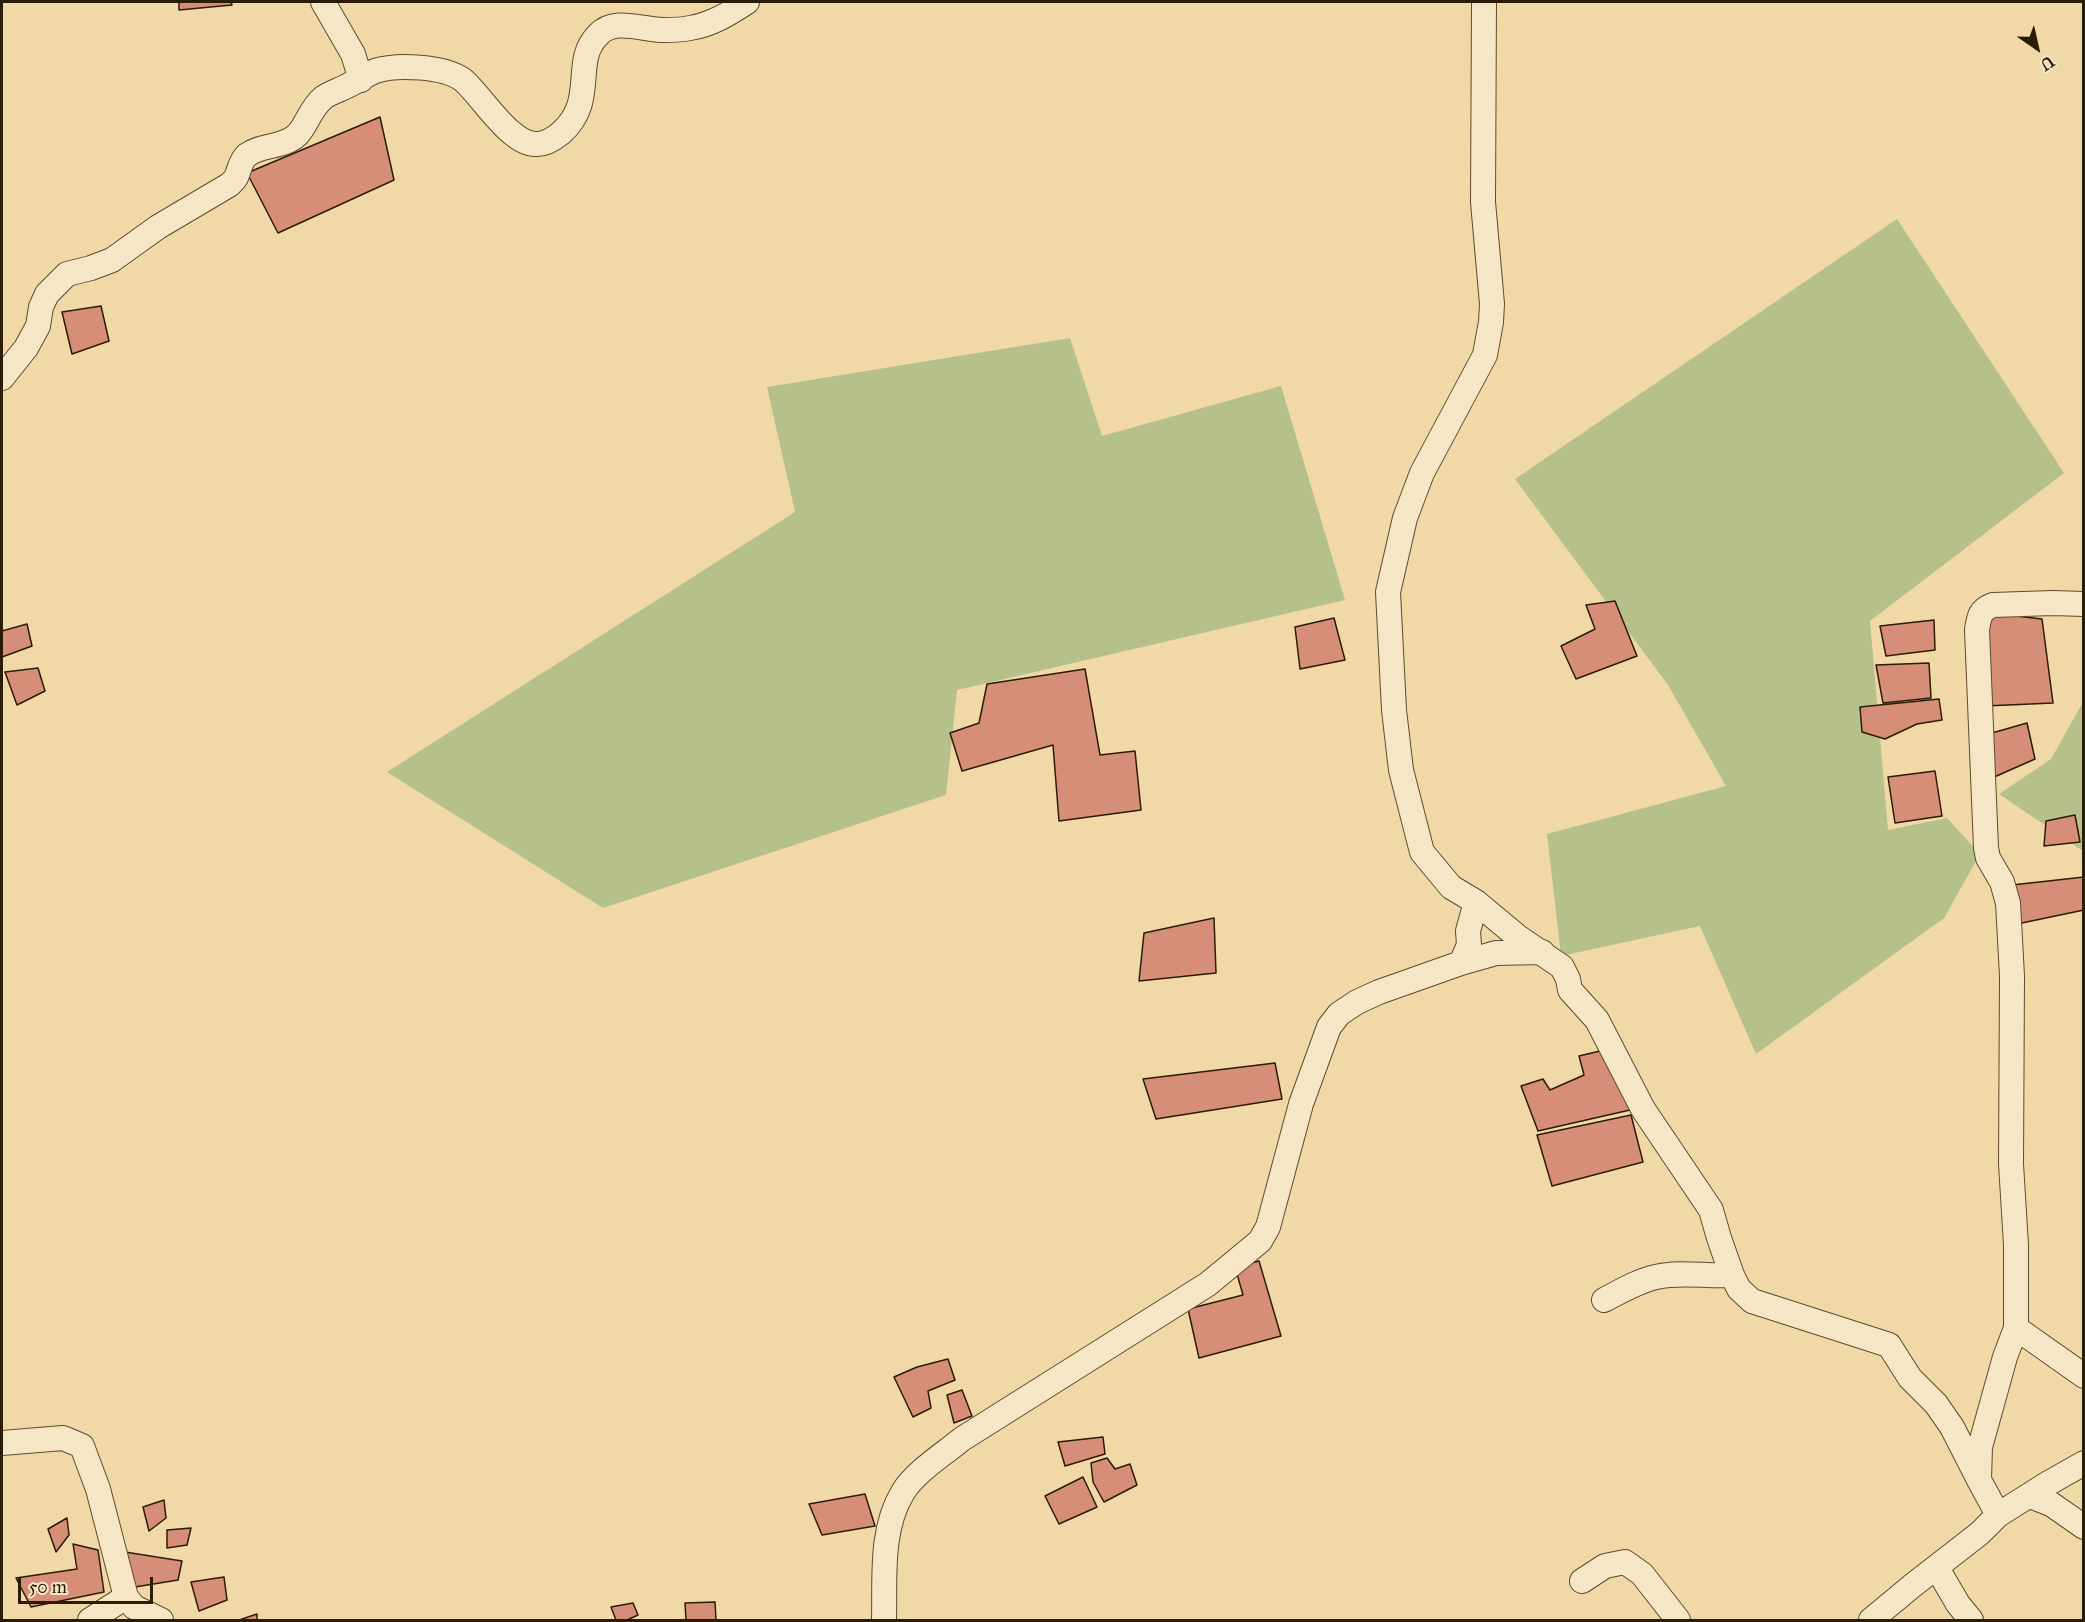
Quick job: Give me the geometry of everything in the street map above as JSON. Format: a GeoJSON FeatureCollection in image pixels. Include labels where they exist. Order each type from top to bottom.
{"type":"FeatureCollection","features":[{"type":"Feature","properties":{"kind":"street"},"geometry":{"type":"LineString","coordinates":[[323,2],[354,54],[361,80]]}},
{"type":"Feature","properties":{"kind":"street"},"geometry":{"type":"LineString","coordinates":[[2,378],[27,348],[38,326],[41,307],[47,294],[67,274],[112,260],[158,227],[229,185],[237,177],[245,157],[254,151],[287,142],[303,128],[308,115],[323,98],[373,72],[391,68],[422,68],[447,72],[463,81],[489,111],[516,135],[536,145],[555,138],[570,126],[580,110],[584,91],[584,68],[590,47],[598,33],[612,27],[627,25],[663,30],[692,28],[724,17],[747,2]]}},
{"type":"Feature","properties":{"kind":"street"},"geometry":{"type":"LineString","coordinates":[[1484,2],[1483,202],[1492,304],[1491,322],[1485,355],[1422,473],[1405,518],[1388,592],[1396,730],[1401,770],[1422,852],[1451,887],[1476,902],[1518,937],[1562,967],[1570,990],[1597,1020],[1643,1109],[1712,1210],[1719,1238],[1739,1289],[1752,1301],[1889,1345],[1910,1378],[1936,1404],[1952,1428],[1998,1515]]}},
{"type":"Feature","properties":{"kind":"street"},"geometry":{"type":"LineString","coordinates":[[1980,1480],[1980,1448],[2005,1358],[2016,1328],[2016,1245],[2010,1164],[2012,965],[2008,903],[2002,882],[1988,858],[1986,848],[1977,630],[1979,615],[1984,609],[1993,605],[2084,604]]}},
{"type":"Feature","properties":{"kind":"street"},"geometry":{"type":"LineString","coordinates":[[1461,963],[1469,945],[1468,932],[1476,902]]}},
{"type":"Feature","properties":{"kind":"street"},"geometry":{"type":"LineString","coordinates":[[884,1620],[885,1545],[903,1491],[926,1468],[962,1439],[1208,1284],[1260,1241],[1268,1227],[1300,1104],[1329,1027],[1339,1014],[1357,1002],[1379,992],[1461,963],[1496,953],[1542,952]]}},
{"type":"Feature","properties":{"kind":"street"},"geometry":{"type":"LineString","coordinates":[[1604,1300],[1658,1276],[1706,1273],[1721,1276],[1732,1275]]}},
{"type":"Feature","properties":{"kind":"street"},"geometry":{"type":"LineString","coordinates":[[2016,1328],[2084,1376]]}},
{"type":"Feature","properties":{"kind":"street"},"geometry":{"type":"LineString","coordinates":[[2,1443],[63,1438],[82,1446],[104,1508],[126,1597],[134,1607],[161,1620]]}},
{"type":"Feature","properties":{"kind":"street"},"geometry":{"type":"LineString","coordinates":[[1871,1620],[1980,1533],[1998,1515],[2084,1463]]}},
{"type":"Feature","properties":{"kind":"street"},"geometry":{"type":"LineString","coordinates":[[2030,1496],[2051,1504],[2084,1527]]}},
{"type":"Feature","properties":{"kind":"street"},"geometry":{"type":"LineString","coordinates":[[1582,1581],[1605,1566],[1625,1563],[1642,1574],[1678,1620]]}},
{"type":"Feature","properties":{"kind":"street"},"geometry":{"type":"LineString","coordinates":[[1937,1568],[1958,1604],[1971,1620]]}},
{"type":"Feature","properties":{"kind":"street"},"geometry":{"type":"LineString","coordinates":[[90,1620],[126,1597]]}},
{"type":"Feature","properties":{"kind":"green space"},"geometry":{"type":"Polygon","coordinates":[[[1897,219],[2064,473],[1870,621],[1888,830],[1947,818],[1980,854],[1944,918],[1756,1054],[1700,926],[1561,956],[1547,834],[1726,786],[1668,685],[1515,479],[1897,219]]]}},
{"type":"Feature","properties":{"kind":"green space"},"geometry":{"type":"Polygon","coordinates":[[[1070,338],[1102,436],[1281,386],[1345,600],[957,690],[946,795],[603,908],[387,772],[795,512],[767,387],[1070,338]]]}},
{"type":"Feature","properties":{"kind":"green space"},"geometry":{"type":"Polygon","coordinates":[[[2083,702],[2083,851],[1999,794],[2051,759],[2083,702]]]}},
{"type":"Feature","properties":{"kind":"building"},"geometry":{"type":"Polygon","coordinates":[[[179,2],[231,2],[232,5],[179,10],[179,2]]]}},
{"type":"Feature","properties":{"kind":"building"},"geometry":{"type":"Polygon","coordinates":[[[380,117],[394,180],[278,233],[247,173],[380,117]]]}},
{"type":"Feature","properties":{"kind":"building"},"geometry":{"type":"Polygon","coordinates":[[[101,306],[109,341],[72,354],[62,312],[101,306]]]}},
{"type":"Feature","properties":{"kind":"building"},"geometry":{"type":"Polygon","coordinates":[[[1615,601],[1637,656],[1576,679],[1561,646],[1595,629],[1586,605],[1615,601]]]}},
{"type":"Feature","properties":{"kind":"building"},"geometry":{"type":"Polygon","coordinates":[[[1982,612],[2042,619],[2053,703],[1985,706],[1982,612]]]}},
{"type":"Feature","properties":{"kind":"building"},"geometry":{"type":"Polygon","coordinates":[[[1334,618],[1345,660],[1300,669],[1295,627],[1334,618]]]}},
{"type":"Feature","properties":{"kind":"building"},"geometry":{"type":"Polygon","coordinates":[[[1934,620],[1935,650],[1886,656],[1880,626],[1934,620]]]}},
{"type":"Feature","properties":{"kind":"building"},"geometry":{"type":"Polygon","coordinates":[[[27,624],[32,646],[2,657],[2,631],[27,624]]]}},
{"type":"Feature","properties":{"kind":"building"},"geometry":{"type":"Polygon","coordinates":[[[1929,663],[1931,698],[1883,703],[1876,665],[1929,663]]]}},
{"type":"Feature","properties":{"kind":"building"},"geometry":{"type":"Polygon","coordinates":[[[38,668],[45,691],[17,705],[5,672],[38,668]]]}},
{"type":"Feature","properties":{"kind":"building"},"geometry":{"type":"Polygon","coordinates":[[[1085,669],[1100,755],[1135,751],[1141,810],[1059,821],[1053,745],[962,771],[950,733],[979,723],[987,684],[1085,669]]]}},
{"type":"Feature","properties":{"kind":"building"},"geometry":{"type":"Polygon","coordinates":[[[1939,699],[1942,720],[1917,724],[1885,739],[1862,732],[1860,707],[1939,699]]]}},
{"type":"Feature","properties":{"kind":"building"},"geometry":{"type":"Polygon","coordinates":[[[2027,723],[2035,759],[1992,778],[1985,735],[2027,723]]]}},
{"type":"Feature","properties":{"kind":"building"},"geometry":{"type":"Polygon","coordinates":[[[1935,771],[1942,816],[1895,823],[1888,777],[1935,771]]]}},
{"type":"Feature","properties":{"kind":"building"},"geometry":{"type":"Polygon","coordinates":[[[2075,815],[2080,842],[2044,846],[2046,821],[2075,815]]]}},
{"type":"Feature","properties":{"kind":"building"},"geometry":{"type":"Polygon","coordinates":[[[2084,877],[2084,910],[2017,924],[2012,885],[2084,877]]]}},
{"type":"Feature","properties":{"kind":"building"},"geometry":{"type":"Polygon","coordinates":[[[1214,918],[1216,973],[1139,981],[1144,933],[1214,918]]]}},
{"type":"Feature","properties":{"kind":"building"},"geometry":{"type":"Polygon","coordinates":[[[1604,1050],[1630,1110],[1538,1131],[1521,1086],[1543,1079],[1550,1090],[1584,1075],[1579,1056],[1604,1050]]]}},
{"type":"Feature","properties":{"kind":"building"},"geometry":{"type":"Polygon","coordinates":[[[1275,1063],[1282,1099],[1156,1119],[1143,1079],[1275,1063]]]}},
{"type":"Feature","properties":{"kind":"building"},"geometry":{"type":"Polygon","coordinates":[[[1631,1115],[1643,1162],[1552,1186],[1537,1135],[1631,1115]]]}},
{"type":"Feature","properties":{"kind":"building"},"geometry":{"type":"Polygon","coordinates":[[[1259,1261],[1281,1336],[1199,1358],[1188,1309],[1243,1295],[1235,1267],[1259,1261]]]}},
{"type":"Feature","properties":{"kind":"building"},"geometry":{"type":"Polygon","coordinates":[[[948,1359],[955,1380],[928,1391],[931,1408],[913,1417],[894,1377],[917,1367],[948,1359]]]}},
{"type":"Feature","properties":{"kind":"building"},"geometry":{"type":"Polygon","coordinates":[[[962,1390],[972,1416],[954,1423],[947,1395],[962,1390]]]}},
{"type":"Feature","properties":{"kind":"building"},"geometry":{"type":"Polygon","coordinates":[[[1103,1437],[1105,1454],[1065,1466],[1058,1442],[1103,1437]]]}},
{"type":"Feature","properties":{"kind":"building"},"geometry":{"type":"Polygon","coordinates":[[[1107,1458],[1115,1469],[1130,1464],[1137,1485],[1104,1502],[1093,1482],[1091,1463],[1107,1458]]]}},
{"type":"Feature","properties":{"kind":"building"},"geometry":{"type":"Polygon","coordinates":[[[1083,1477],[1097,1507],[1059,1524],[1045,1496],[1083,1477]]]}},
{"type":"Feature","properties":{"kind":"building"},"geometry":{"type":"Polygon","coordinates":[[[865,1494],[875,1526],[822,1535],[809,1504],[865,1494]]]}},
{"type":"Feature","properties":{"kind":"building"},"geometry":{"type":"Polygon","coordinates":[[[164,1500],[166,1518],[149,1531],[143,1507],[164,1500]]]}},
{"type":"Feature","properties":{"kind":"building"},"geometry":{"type":"Polygon","coordinates":[[[67,1518],[69,1535],[56,1552],[48,1529],[67,1518]]]}},
{"type":"Feature","properties":{"kind":"building"},"geometry":{"type":"Polygon","coordinates":[[[191,1528],[187,1545],[167,1548],[167,1530],[191,1528]]]}},
{"type":"Feature","properties":{"kind":"building"},"geometry":{"type":"Polygon","coordinates":[[[73,1544],[98,1550],[104,1592],[31,1607],[16,1578],[77,1569],[73,1544]]]}},
{"type":"Feature","properties":{"kind":"building"},"geometry":{"type":"Polygon","coordinates":[[[125,1552],[182,1561],[178,1580],[135,1587],[125,1552]]]}},
{"type":"Feature","properties":{"kind":"building"},"geometry":{"type":"Polygon","coordinates":[[[224,1577],[227,1600],[199,1611],[191,1582],[224,1577]]]}},
{"type":"Feature","properties":{"kind":"building"},"geometry":{"type":"Polygon","coordinates":[[[715,1602],[716,1620],[686,1620],[685,1603],[715,1602]]]}},
{"type":"Feature","properties":{"kind":"building"},"geometry":{"type":"Polygon","coordinates":[[[633,1603],[638,1615],[627,1620],[616,1620],[611,1607],[633,1603]]]}},
{"type":"Feature","properties":{"kind":"building"},"geometry":{"type":"Polygon","coordinates":[[[257,1614],[257,1620],[239,1620],[257,1614]]]}}]}
